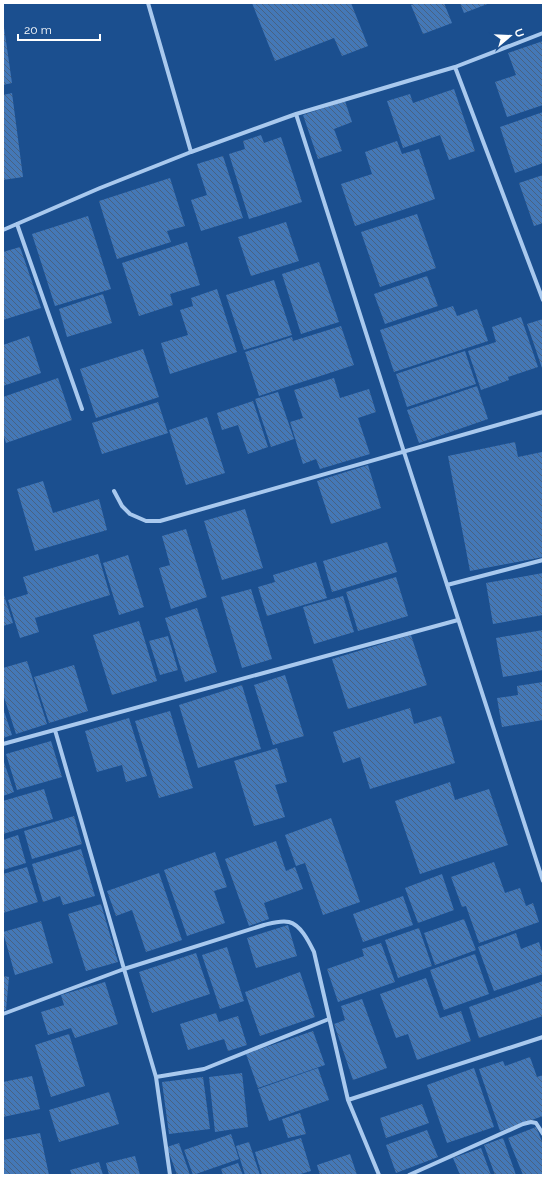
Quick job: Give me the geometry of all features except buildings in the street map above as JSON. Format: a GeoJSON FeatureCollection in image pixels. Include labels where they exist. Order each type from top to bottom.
{"type":"FeatureCollection","features":[{"type":"Feature","properties":{"kind":"street"},"geometry":{"type":"LineString","coordinates":[[148,3],[191,152]]}},
{"type":"Feature","properties":{"kind":"street"},"geometry":{"type":"LineString","coordinates":[[3,230],[100,188],[191,152],[296,114],[455,67],[543,33]]}},
{"type":"Feature","properties":{"kind":"street"},"geometry":{"type":"LineString","coordinates":[[455,67],[543,300]]}},
{"type":"Feature","properties":{"kind":"street"},"geometry":{"type":"LineString","coordinates":[[296,114],[543,881]]}},
{"type":"Feature","properties":{"kind":"street"},"geometry":{"type":"LineString","coordinates":[[17,224],[82,409]]}},
{"type":"Feature","properties":{"kind":"street"},"geometry":{"type":"LineString","coordinates":[[114,491],[122,506],[130,514],[146,522],[160,521],[543,412]]}},
{"type":"Feature","properties":{"kind":"street"},"geometry":{"type":"LineString","coordinates":[[447,585],[543,560]]}},
{"type":"Feature","properties":{"kind":"street"},"geometry":{"type":"LineString","coordinates":[[3,744],[458,620]]}},
{"type":"Feature","properties":{"kind":"street"},"geometry":{"type":"LineString","coordinates":[[55,730],[156,1077],[170,1175]]}},
{"type":"Feature","properties":{"kind":"street"},"geometry":{"type":"LineString","coordinates":[[3,1014],[124,969],[264,925],[280,922],[291,923],[298,927],[314,952],[328,1019],[348,1100],[379,1175]]}},
{"type":"Feature","properties":{"kind":"street"},"geometry":{"type":"LineString","coordinates":[[156,1077],[204,1069],[328,1019]]}},
{"type":"Feature","properties":{"kind":"street"},"geometry":{"type":"LineString","coordinates":[[348,1100],[543,1037]]}},
{"type":"Feature","properties":{"kind":"street"},"geometry":{"type":"LineString","coordinates":[[409,1175],[523,1124],[531,1122],[536,1123],[543,1134]]}}]}
